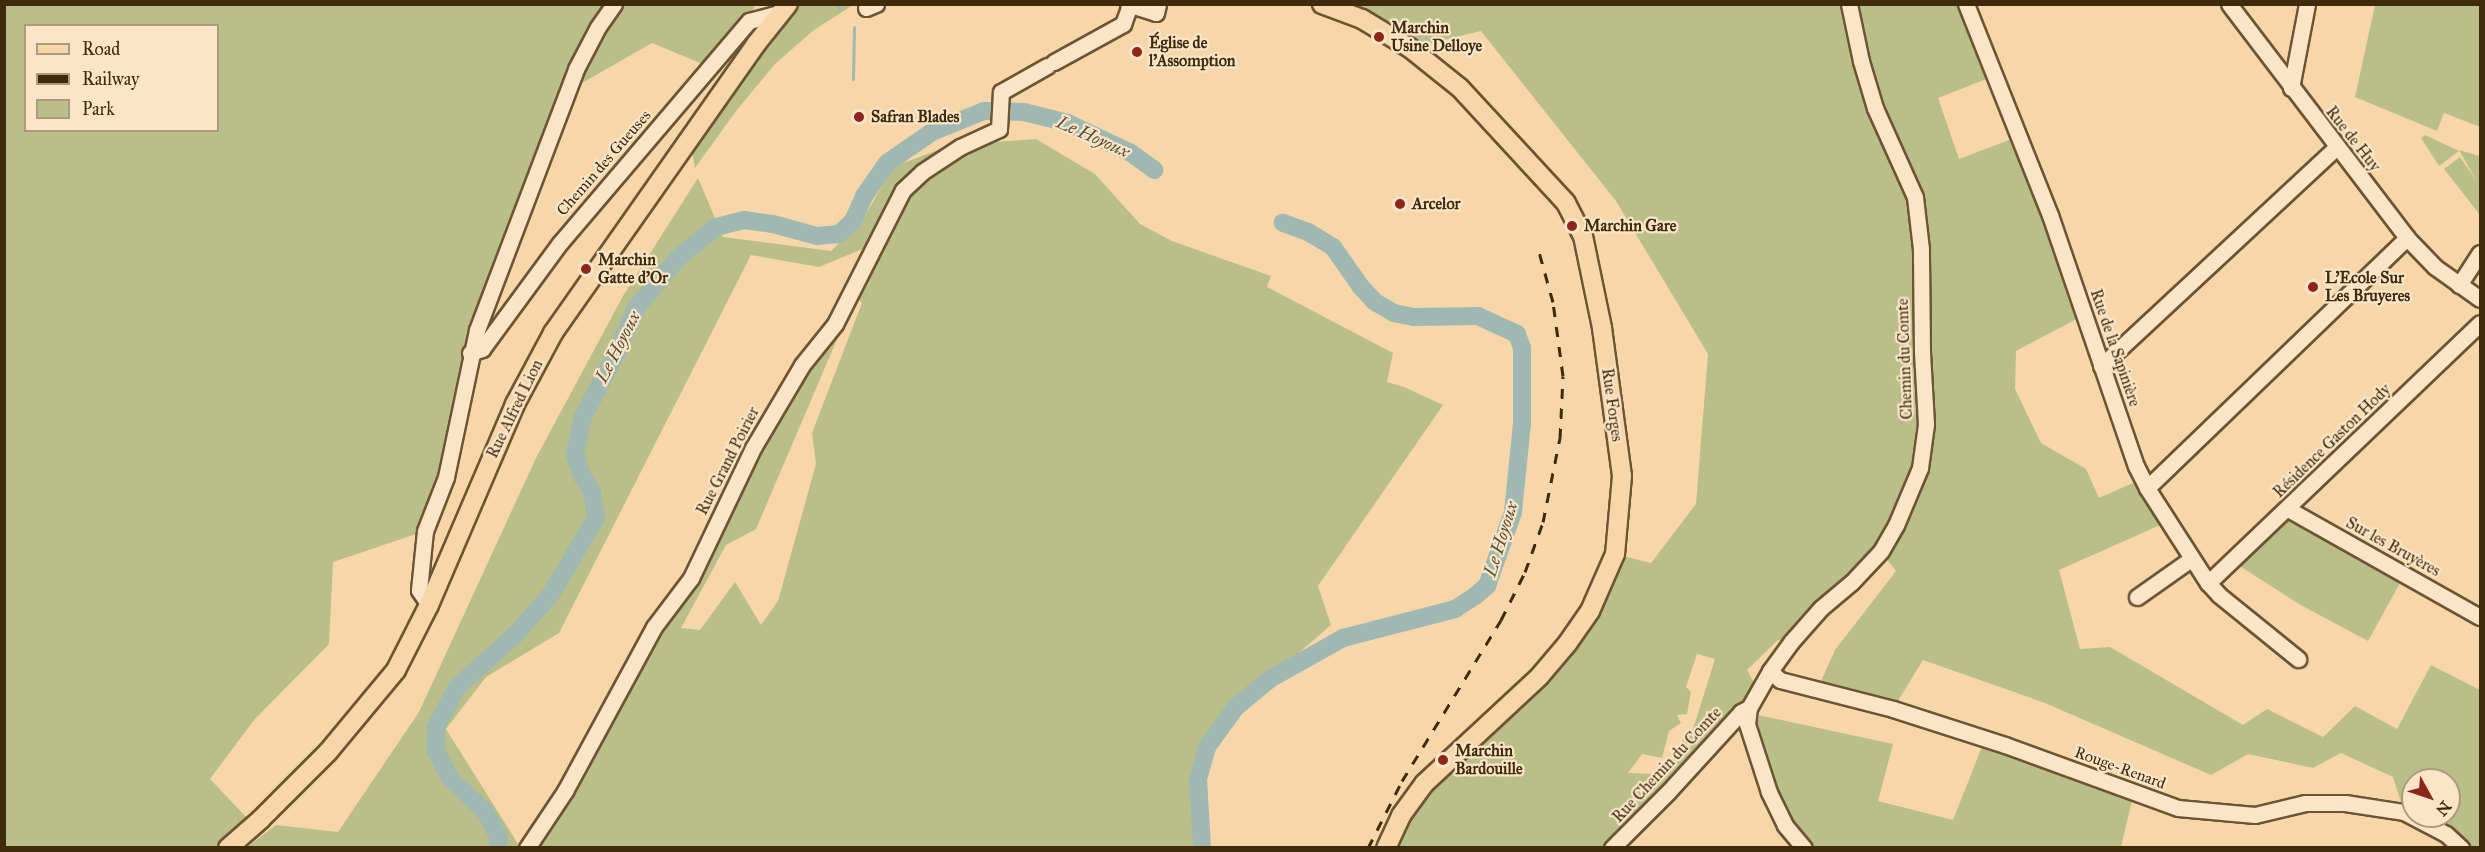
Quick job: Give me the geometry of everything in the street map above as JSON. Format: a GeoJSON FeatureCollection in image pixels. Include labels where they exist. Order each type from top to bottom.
{"type":"FeatureCollection","features":[{"type":"Feature","properties":{"kind":"main road","name":"Rue Forges"},"geometry":{"type":"LineString","coordinates":[[1322,4],[1362,19],[1410,48],[1460,88],[1566,203],[1583,236],[1600,317],[1622,476],[1615,554],[1590,611],[1567,644],[1539,677],[1424,784],[1401,816],[1386,848]]}},
{"type":"Feature","properties":{"kind":"main road","name":"Rue Alfred Lion"},"geometry":{"type":"LineString","coordinates":[[228,848],[260,820],[328,752],[396,670],[429,605],[514,404],[553,333],[784,9]]}},
{"type":"Feature","properties":{"kind":"street"},"geometry":{"type":"LineString","coordinates":[[429,605],[419,590],[425,531],[446,477],[470,353],[576,69],[598,27],[614,4]]}},
{"type":"Feature","properties":{"kind":"street"},"geometry":{"type":"LineString","coordinates":[[1129,5],[1156,13],[1158,4]]}},
{"type":"Feature","properties":{"kind":"street","name":"Chemin du Comte"},"geometry":{"type":"LineString","coordinates":[[1770,671],[1821,608],[1852,582],[1881,551],[1896,525],[1920,468],[1926,423],[1920,249],[1915,197],[1875,108],[1861,61],[1850,4]]}},
{"type":"Feature","properties":{"kind":"street","name":"Rue de la Sapinière"},"geometry":{"type":"LineString","coordinates":[[1966,4],[2050,215],[2136,466],[2147,488],[2208,583],[2219,595],[2298,659]]}},
{"type":"Feature","properties":{"kind":"street","name":"Rue de Huy"},"geometry":{"type":"LineString","coordinates":[[2229,4],[2407,237],[2436,267],[2481,299]]}},
{"type":"Feature","properties":{"kind":"street"},"geometry":{"type":"LineString","coordinates":[[2291,88],[2307,4]]}},
{"type":"Feature","properties":{"kind":"street","name":"Rue Grand Poirier"},"geometry":{"type":"LineString","coordinates":[[527,848],[565,791],[654,627],[692,578],[753,448],[802,365],[835,324],[903,190],[922,172],[960,147],[999,129],[1000,92],[1123,24],[1129,5]]}},
{"type":"Feature","properties":{"kind":"street","name":"Chemin des Gueuses"},"geometry":{"type":"LineString","coordinates":[[470,353],[482,349],[560,243],[749,21],[784,9]]}},
{"type":"Feature","properties":{"kind":"street"},"geometry":{"type":"LineString","coordinates":[[2101,366],[2337,147]]}},
{"type":"Feature","properties":{"kind":"street"},"geometry":{"type":"LineString","coordinates":[[2147,488],[2407,237]]}},
{"type":"Feature","properties":{"kind":"street"},"geometry":{"type":"LineString","coordinates":[[2459,285],[2481,253]]}},
{"type":"Feature","properties":{"kind":"street","name":"Résidence Gaston Hody"},"geometry":{"type":"LineString","coordinates":[[2208,583],[2481,323]]}},
{"type":"Feature","properties":{"kind":"street","name":"Sur les Bruyères"},"geometry":{"type":"LineString","coordinates":[[2288,509],[2481,617]]}},
{"type":"Feature","properties":{"kind":"street"},"geometry":{"type":"LineString","coordinates":[[2137,597],[2191,559]]}},
{"type":"Feature","properties":{"kind":"street","name":"Rue Chemin du Comte"},"geometry":{"type":"LineString","coordinates":[[1770,671],[1749,708],[1747,724],[1769,792],[1785,825],[1804,848]]}},
{"type":"Feature","properties":{"kind":"street","name":"Rouge-Renard"},"geometry":{"type":"LineString","coordinates":[[1770,671],[1780,680],[1893,709],[2004,745],[2178,808],[2255,815],[2305,803],[2345,803],[2404,812],[2446,834],[2461,848]]}},
{"type":"Feature","properties":{"kind":"street","name":"Rue Chemin du Comte"},"geometry":{"type":"LineString","coordinates":[[1612,848],[1741,712],[1749,708]]}},
{"type":"Feature","properties":{"kind":"green space"},"geometry":{"type":"Polygon","coordinates":[[[5,5],[755,5],[749,21],[710,67],[652,43],[568,91],[477,330],[425,531],[333,562],[329,644],[254,720],[210,779],[250,821],[217,847],[5,848],[5,5]]]}},
{"type":"Feature","properties":{"kind":"green space"},"geometry":{"type":"Polygon","coordinates":[[[788,5],[853,5],[814,30],[775,64],[736,111],[695,168],[690,140],[788,5]]]}},
{"type":"Feature","properties":{"kind":"green space"},"geometry":{"type":"Polygon","coordinates":[[[1322,5],[1966,5],[1994,76],[1938,98],[1959,159],[2017,137],[2084,315],[2016,351],[2015,389],[2041,443],[2086,469],[2099,498],[2142,479],[2167,522],[2059,570],[2080,649],[2110,647],[2243,725],[2267,709],[2323,737],[2355,706],[2397,729],[2431,665],[2480,690],[2480,847],[2461,847],[2430,828],[2461,828],[2461,768],[2401,768],[2401,802],[2393,777],[2341,753],[2313,768],[2248,754],[2211,775],[2045,703],[1923,660],[1893,709],[1818,688],[1835,650],[1896,571],[1881,552],[1791,642],[1778,640],[1747,670],[1758,690],[1612,847],[1386,847],[1401,816],[1567,644],[1615,554],[1651,563],[1696,504],[1708,354],[1616,201],[1481,31],[1410,48],[1322,5]],[[1697,654],[1686,687],[1691,692],[1687,714],[1677,715],[1681,723],[1669,731],[1662,758],[1642,754],[1628,773],[1653,774],[1676,757],[1685,734],[1693,729],[1715,659],[1697,654]]]}},
{"type":"Feature","properties":{"kind":"green space"},"geometry":{"type":"Polygon","coordinates":[[[2375,5],[2480,5],[2480,127],[2444,113],[2437,131],[2355,97],[2375,5]]]}},
{"type":"Feature","properties":{"kind":"green space"},"geometry":{"type":"Polygon","coordinates":[[[2425,135],[2459,151],[2439,166],[2421,138],[2425,135]]]}},
{"type":"Feature","properties":{"kind":"green space"},"geometry":{"type":"Polygon","coordinates":[[[1036,139],[1095,174],[1140,224],[1172,241],[1271,276],[1267,287],[1393,353],[1387,382],[1404,387],[1443,405],[1318,586],[1331,625],[1236,707],[1207,747],[1198,779],[1202,847],[527,847],[872,251],[865,248],[819,267],[751,255],[559,633],[486,677],[446,729],[520,847],[246,848],[276,825],[338,832],[419,712],[536,458],[623,296],[698,178],[723,237],[831,251],[862,221],[893,167],[951,145],[1036,139]],[[856,295],[756,529],[726,545],[681,628],[700,630],[735,582],[761,625],[778,601],[816,464],[812,433],[862,303],[856,295]]]}},
{"type":"Feature","properties":{"kind":"green space"},"geometry":{"type":"Polygon","coordinates":[[[2459,150],[2480,156],[2480,215],[2444,169],[2460,157],[2476,180],[2459,150]]]}},
{"type":"Feature","properties":{"kind":"green space"},"geometry":{"type":"Polygon","coordinates":[[[2288,509],[2405,574],[2368,641],[2299,604],[2232,561],[2288,509]]]}},
{"type":"Feature","properties":{"kind":"green space"},"geometry":{"type":"Polygon","coordinates":[[[1758,715],[1893,744],[1878,801],[1953,820],[1985,739],[2134,792],[2121,847],[1804,847],[1800,844],[1747,724],[1758,715]]]}},
{"type":"Feature","properties":{"kind":"waterway"},"geometry":{"type":"LineString","coordinates":[[837,4],[839,9]]}},
{"type":"Feature","properties":{"kind":"waterway"},"geometry":{"type":"LineString","coordinates":[[853,79],[854,27]]}},
{"type":"Feature","properties":{"kind":"waterway","name":"Le Hoyoux"},"geometry":{"type":"LineString","coordinates":[[497,848],[499,838],[486,813],[450,778],[436,751],[436,727],[457,687],[515,635],[551,594],[596,518],[592,492],[582,476],[575,454],[583,417],[617,352],[636,308],[679,257],[716,227],[744,220],[773,224],[817,236],[839,234],[853,221],[864,196],[887,163],[932,132],[984,111],[1024,112],[1068,123],[1131,153],[1154,170]]}},
{"type":"Feature","properties":{"kind":"waterway","name":"Le Hoyoux"},"geometry":{"type":"LineString","coordinates":[[1202,848],[1198,779],[1207,747],[1236,707],[1270,679],[1343,638],[1455,609],[1475,596],[1487,586],[1513,512],[1522,423],[1522,348],[1517,334],[1478,316],[1414,317],[1394,313],[1375,302],[1361,287],[1333,247],[1308,232],[1283,223]]}},
{"type":"Feature","properties":{"kind":"railway"},"geometry":{"type":"LineString","coordinates":[[1368,848],[1402,781],[1501,620],[1525,572],[1543,522],[1560,438],[1563,376],[1553,302],[1539,252]]}},
{"type":"Feature","properties":{"kind":"place","name":"Marchin Usine Delloye"},"geometry":{"type":"Point","coordinates":[1379,37]}},
{"type":"Feature","properties":{"kind":"place","name":"Église de l'Assomption"},"geometry":{"type":"Point","coordinates":[1137,52]}},
{"type":"Feature","properties":{"kind":"place","name":"Safran Blades"},"geometry":{"type":"Point","coordinates":[859,117]}},
{"type":"Feature","properties":{"kind":"place","name":"Arcelor"},"geometry":{"type":"Point","coordinates":[1400,204]}},
{"type":"Feature","properties":{"kind":"place","name":"Marchin Gare"},"geometry":{"type":"Point","coordinates":[1572,226]}},
{"type":"Feature","properties":{"kind":"place","name":"Marchin Gatte d'Or"},"geometry":{"type":"Point","coordinates":[586,269]}},
{"type":"Feature","properties":{"kind":"place","name":"L'Ecole Sur Les Bruyeres"},"geometry":{"type":"Point","coordinates":[2313,287]}},
{"type":"Feature","properties":{"kind":"place","name":"Marchin Bardouille"},"geometry":{"type":"Point","coordinates":[1443,760]}}]}
